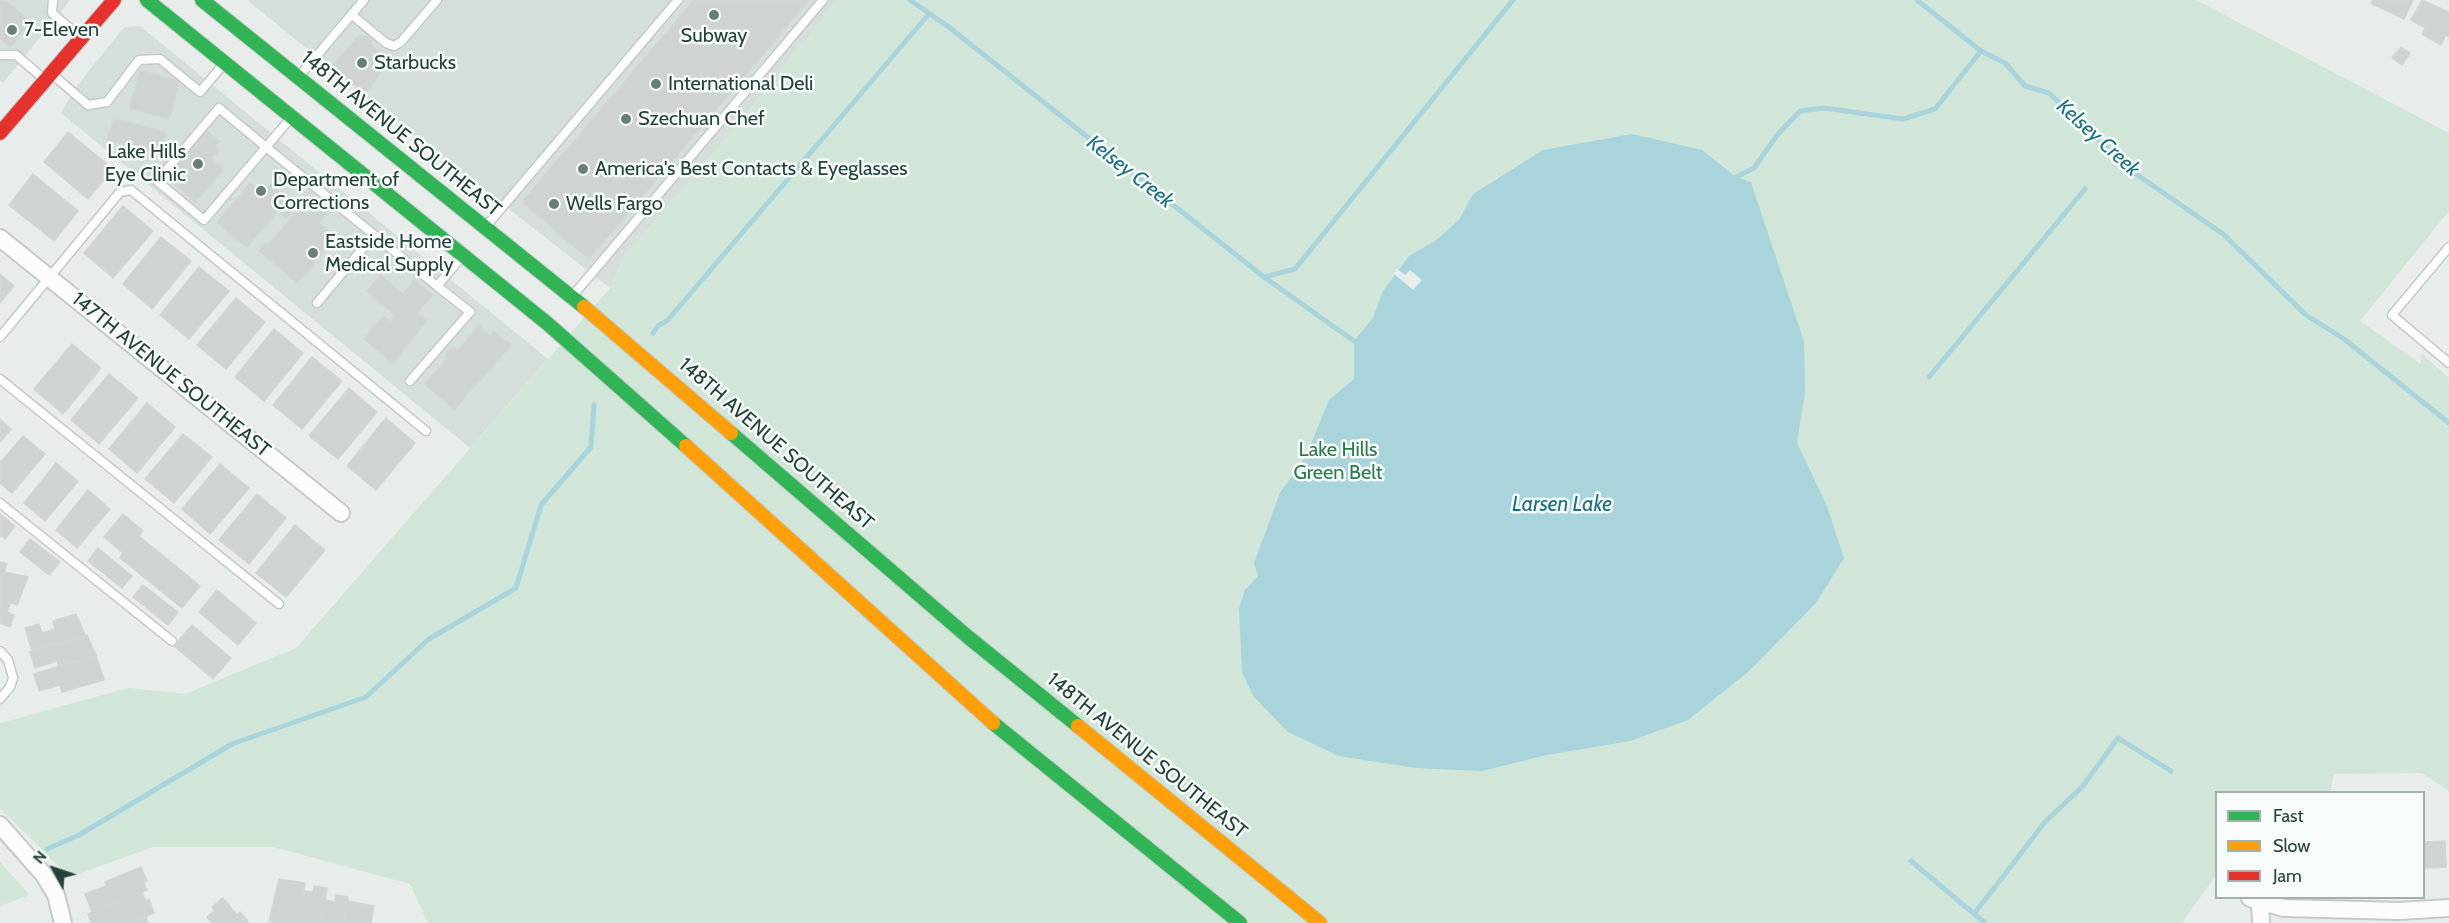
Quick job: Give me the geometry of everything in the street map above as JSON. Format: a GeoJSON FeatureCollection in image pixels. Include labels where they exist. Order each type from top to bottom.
{"type":"FeatureCollection","features":[{"type":"Feature","properties":{"kind":"main road"},"geometry":{"type":"LineString","coordinates":[[0,131],[114,0]]}},
{"type":"Feature","properties":{"kind":"main road"},"geometry":{"type":"LineString","coordinates":[[147,0],[611,377],[809,555],[952,689],[1240,923]]}},
{"type":"Feature","properties":{"kind":"main road","name":"148TH AVENUE SOUTHEAST"},"geometry":{"type":"LineString","coordinates":[[202,0],[573,296],[968,637],[1320,923]]}},
{"type":"Feature","properties":{"kind":"main road"},"geometry":{"type":"LineString","coordinates":[[853,537],[853,557]]}},
{"type":"Feature","properties":{"kind":"main road"},"geometry":{"type":"LineString","coordinates":[[809,555],[838,566]]}},
{"type":"Feature","properties":{"kind":"street","name":"147TH AVENUE SOUTHEAST"},"geometry":{"type":"LineString","coordinates":[[0,238],[341,513]]}},
{"type":"Feature","properties":{"kind":"street"},"geometry":{"type":"LineString","coordinates":[[0,825],[44,875],[56,895],[63,923]]}},
{"type":"Feature","properties":{"kind":"street"},"geometry":{"type":"LineString","coordinates":[[2255,900],[2284,908],[2400,917],[2449,908]]}},
{"type":"Feature","properties":{"kind":"street"},"geometry":{"type":"LineString","coordinates":[[2255,900],[2261,923]]}},
{"type":"Feature","properties":{"kind":"lane"},"geometry":{"type":"LineString","coordinates":[[53,0],[52,14],[81,37]]}},
{"type":"Feature","properties":{"kind":"lane"},"geometry":{"type":"LineString","coordinates":[[299,77],[364,0]]}},
{"type":"Feature","properties":{"kind":"lane"},"geometry":{"type":"LineString","coordinates":[[352,15],[386,43],[394,46],[401,42],[437,0]]}},
{"type":"Feature","properties":{"kind":"lane"},"geometry":{"type":"LineString","coordinates":[[486,226],[678,0]]}},
{"type":"Feature","properties":{"kind":"lane"},"geometry":{"type":"LineString","coordinates":[[573,296],[823,0]]}},
{"type":"Feature","properties":{"kind":"lane"},"geometry":{"type":"LineString","coordinates":[[0,55],[16,55],[88,105],[107,102],[139,60],[160,59],[200,92],[224,63]]}},
{"type":"Feature","properties":{"kind":"lane"},"geometry":{"type":"LineString","coordinates":[[292,117],[266,147],[204,220],[157,181],[219,108],[266,147],[374,235],[470,312],[410,381]]}},
{"type":"Feature","properties":{"kind":"lane"},"geometry":{"type":"LineString","coordinates":[[0,337],[120,192],[131,190],[426,431]]}},
{"type":"Feature","properties":{"kind":"lane"},"geometry":{"type":"LineString","coordinates":[[317,303],[374,235]]}},
{"type":"Feature","properties":{"kind":"lane"},"geometry":{"type":"LineString","coordinates":[[2449,247],[2392,315],[2449,363]]}},
{"type":"Feature","properties":{"kind":"lane"},"geometry":{"type":"LineString","coordinates":[[437,286],[464,256]]}},
{"type":"Feature","properties":{"kind":"lane"},"geometry":{"type":"LineString","coordinates":[[0,379],[279,604]]}},
{"type":"Feature","properties":{"kind":"lane"},"geometry":{"type":"LineString","coordinates":[[0,503],[172,641]]}},
{"type":"Feature","properties":{"kind":"lane"},"geometry":{"type":"LineString","coordinates":[[0,651],[9,660],[13,678],[10,687],[0,699]]}},
{"type":"Feature","properties":{"kind":"shaded area"},"geometry":{"type":"Polygon","coordinates":[[[0,0],[70,0],[3,83],[0,80],[0,0]]]}},
{"type":"Feature","properties":{"kind":"shaded area"},"geometry":{"type":"Polygon","coordinates":[[[247,0],[838,0],[730,134],[625,256],[610,288],[371,101],[247,0]]]}},
{"type":"Feature","properties":{"kind":"shaded area"},"geometry":{"type":"Polygon","coordinates":[[[140,26],[548,359],[470,448],[61,113],[76,87],[124,27],[140,26]]]}},
{"type":"Feature","properties":{"kind":"green space","name":"Lake Hills Green Belt"},"geometry":{"type":"Polygon","coordinates":[[[838,0],[2196,0],[2449,133],[2449,211],[2360,321],[2421,364],[2421,353],[2449,378],[2449,791],[2422,773],[2334,774],[2330,791],[2215,791],[2215,876],[2182,923],[428,923],[410,884],[273,847],[153,847],[69,877],[0,808],[0,723],[128,688],[185,694],[296,648],[610,288],[625,256],[730,134],[838,0]]]}},
{"type":"Feature","properties":{"kind":"green space"},"geometry":{"type":"Polygon","coordinates":[[[0,862],[30,895],[0,906],[0,862]]]}},
{"type":"Feature","properties":{"kind":"water","name":"Larsen Lake"},"geometry":{"type":"Polygon","coordinates":[[[1632,134],[1702,150],[1736,177],[1751,182],[1804,341],[1805,391],[1797,443],[1827,506],[1844,558],[1816,603],[1749,671],[1688,720],[1630,741],[1547,755],[1482,771],[1415,768],[1339,756],[1288,732],[1254,697],[1242,672],[1239,608],[1245,590],[1258,576],[1254,563],[1280,493],[1306,456],[1329,400],[1354,379],[1354,341],[1373,318],[1383,291],[1409,256],[1435,241],[1459,220],[1473,194],[1543,150],[1632,134]]]}},
{"type":"Feature","properties":{"kind":"pier"},"geometry":{"type":"Polygon","coordinates":[[[1397,269],[1405,275],[1410,270],[1422,280],[1413,290],[1393,273],[1397,269]]]}},
{"type":"Feature","properties":{"kind":"building","name":"7-Eleven"},"geometry":{"type":"Polygon","coordinates":[[[0,0],[5,0],[31,22],[10,47],[0,38],[0,0]]]}},
{"type":"Feature","properties":{"kind":"building"},"geometry":{"type":"Polygon","coordinates":[[[694,0],[809,0],[589,259],[522,202],[694,0]]]}},
{"type":"Feature","properties":{"kind":"building"},"geometry":{"type":"Polygon","coordinates":[[[2373,0],[2413,0],[2404,19],[2371,3],[2373,0]]]}},
{"type":"Feature","properties":{"kind":"building"},"geometry":{"type":"Polygon","coordinates":[[[2422,0],[2449,12],[2449,37],[2446,35],[2441,45],[2422,34],[2425,28],[2411,20],[2422,0]]]}},
{"type":"Feature","properties":{"kind":"building","name":"Starbucks"},"geometry":{"type":"Polygon","coordinates":[[[359,35],[362,38],[365,35],[372,41],[369,43],[390,61],[365,94],[333,65],[359,35]]]}},
{"type":"Feature","properties":{"kind":"building"},"geometry":{"type":"Polygon","coordinates":[[[2401,47],[2410,53],[2402,65],[2392,58],[2401,47]]]}},
{"type":"Feature","properties":{"kind":"building"},"geometry":{"type":"Polygon","coordinates":[[[140,70],[179,81],[169,119],[130,108],[140,70]]]}},
{"type":"Feature","properties":{"kind":"building"},"geometry":{"type":"Polygon","coordinates":[[[114,119],[166,132],[161,154],[107,140],[114,119]]]}},
{"type":"Feature","properties":{"kind":"building","name":"Lake Hills Eye Clinic"},"geometry":{"type":"Polygon","coordinates":[[[206,130],[220,141],[215,147],[219,150],[211,158],[224,169],[195,202],[166,177],[206,130]]]}},
{"type":"Feature","properties":{"kind":"building"},"geometry":{"type":"Polygon","coordinates":[[[68,132],[113,169],[88,199],[44,162],[68,132]]]}},
{"type":"Feature","properties":{"kind":"building"},"geometry":{"type":"Polygon","coordinates":[[[33,174],[78,211],[54,241],[9,205],[33,174]]]}},
{"type":"Feature","properties":{"kind":"building"},"geometry":{"type":"Polygon","coordinates":[[[250,183],[257,189],[261,185],[265,189],[270,184],[288,198],[247,247],[217,222],[250,183]]]}},
{"type":"Feature","properties":{"kind":"building"},"geometry":{"type":"Polygon","coordinates":[[[291,201],[297,206],[286,218],[280,213],[291,201]]]}},
{"type":"Feature","properties":{"kind":"building"},"geometry":{"type":"Polygon","coordinates":[[[123,206],[153,231],[113,278],[84,253],[123,206]]]}},
{"type":"Feature","properties":{"kind":"building"},"geometry":{"type":"Polygon","coordinates":[[[317,206],[326,214],[319,223],[336,237],[297,283],[259,251],[266,243],[268,245],[301,207],[310,214],[317,206]]]}},
{"type":"Feature","properties":{"kind":"building"},"geometry":{"type":"Polygon","coordinates":[[[161,237],[191,261],[152,309],[123,284],[161,237]]]}},
{"type":"Feature","properties":{"kind":"building"},"geometry":{"type":"Polygon","coordinates":[[[199,267],[229,291],[189,339],[160,315],[199,267]]]}},
{"type":"Feature","properties":{"kind":"building"},"geometry":{"type":"Polygon","coordinates":[[[0,274],[14,286],[0,303],[0,274]]]}},
{"type":"Feature","properties":{"kind":"building"},"geometry":{"type":"Polygon","coordinates":[[[381,275],[403,294],[414,280],[432,295],[417,313],[427,321],[392,363],[364,339],[383,316],[391,322],[396,316],[367,291],[381,275]]]}},
{"type":"Feature","properties":{"kind":"building"},"geometry":{"type":"Polygon","coordinates":[[[236,298],[265,322],[226,369],[197,345],[236,298]]]}},
{"type":"Feature","properties":{"kind":"building"},"geometry":{"type":"Polygon","coordinates":[[[479,326],[490,336],[494,331],[511,345],[454,410],[425,384],[447,359],[444,357],[453,347],[457,351],[479,326]]]}},
{"type":"Feature","properties":{"kind":"building"},"geometry":{"type":"Polygon","coordinates":[[[274,329],[303,353],[264,401],[235,377],[274,329]]]}},
{"type":"Feature","properties":{"kind":"building"},"geometry":{"type":"Polygon","coordinates":[[[72,344],[101,368],[63,414],[34,389],[72,344]]]}},
{"type":"Feature","properties":{"kind":"building"},"geometry":{"type":"Polygon","coordinates":[[[312,357],[342,381],[302,429],[273,405],[312,357]]]}},
{"type":"Feature","properties":{"kind":"building"},"geometry":{"type":"Polygon","coordinates":[[[109,374],[138,398],[99,444],[71,420],[109,374]]]}},
{"type":"Feature","properties":{"kind":"building"},"geometry":{"type":"Polygon","coordinates":[[[349,388],[377,412],[338,459],[309,436],[349,388]]]}},
{"type":"Feature","properties":{"kind":"building"},"geometry":{"type":"Polygon","coordinates":[[[147,403],[175,427],[137,473],[109,449],[147,403]]]}},
{"type":"Feature","properties":{"kind":"building"},"geometry":{"type":"Polygon","coordinates":[[[386,418],[415,443],[376,490],[347,466],[386,418]]]}},
{"type":"Feature","properties":{"kind":"building"},"geometry":{"type":"Polygon","coordinates":[[[0,419],[11,429],[0,442],[0,419]]]}},
{"type":"Feature","properties":{"kind":"building"},"geometry":{"type":"Polygon","coordinates":[[[183,434],[212,457],[174,503],[145,479],[183,434]]]}},
{"type":"Feature","properties":{"kind":"building"},"geometry":{"type":"Polygon","coordinates":[[[23,436],[45,454],[12,493],[0,483],[0,463],[23,436]]]}},
{"type":"Feature","properties":{"kind":"building"},"geometry":{"type":"Polygon","coordinates":[[[56,463],[78,481],[45,521],[24,503],[56,463]]]}},
{"type":"Feature","properties":{"kind":"building"},"geometry":{"type":"Polygon","coordinates":[[[220,464],[249,488],[210,534],[182,509],[220,464]]]}},
{"type":"Feature","properties":{"kind":"building"},"geometry":{"type":"Polygon","coordinates":[[[88,490],[110,509],[77,548],[56,530],[88,490]]]}},
{"type":"Feature","properties":{"kind":"building"},"geometry":{"type":"Polygon","coordinates":[[[257,494],[286,518],[249,564],[219,540],[257,494]]]}},
{"type":"Feature","properties":{"kind":"building"},"geometry":{"type":"Polygon","coordinates":[[[0,514],[15,526],[5,539],[0,535],[0,514]]]}},
{"type":"Feature","properties":{"kind":"building"},"geometry":{"type":"Polygon","coordinates":[[[123,514],[143,531],[139,536],[200,586],[182,608],[120,558],[123,553],[104,537],[123,514]]]}},
{"type":"Feature","properties":{"kind":"building"},"geometry":{"type":"Polygon","coordinates":[[[295,525],[325,550],[286,597],[256,573],[295,525]]]}},
{"type":"Feature","properties":{"kind":"building"},"geometry":{"type":"Polygon","coordinates":[[[30,539],[60,562],[49,575],[20,552],[30,539]]]}},
{"type":"Feature","properties":{"kind":"building"},"geometry":{"type":"Polygon","coordinates":[[[98,548],[132,576],[122,588],[88,561],[98,548]]]}},
{"type":"Feature","properties":{"kind":"building"},"geometry":{"type":"Polygon","coordinates":[[[0,562],[7,564],[0,582],[0,562]]]}},
{"type":"Feature","properties":{"kind":"building"},"geometry":{"type":"Polygon","coordinates":[[[4,572],[28,577],[17,605],[11,602],[7,612],[14,615],[10,627],[0,623],[0,582],[4,572]]]}},
{"type":"Feature","properties":{"kind":"building"},"geometry":{"type":"Polygon","coordinates":[[[143,585],[178,612],[168,625],[133,597],[143,585]]]}},
{"type":"Feature","properties":{"kind":"building"},"geometry":{"type":"Polygon","coordinates":[[[217,590],[256,623],[238,645],[199,612],[217,590]]]}},
{"type":"Feature","properties":{"kind":"building"},"geometry":{"type":"Polygon","coordinates":[[[76,614],[85,635],[32,651],[25,628],[39,624],[42,633],[55,629],[53,621],[76,614]]]}},
{"type":"Feature","properties":{"kind":"building"},"geometry":{"type":"Polygon","coordinates":[[[192,625],[231,658],[213,679],[174,646],[192,625]]]}},
{"type":"Feature","properties":{"kind":"building"},"geometry":{"type":"Polygon","coordinates":[[[87,635],[96,655],[59,667],[57,661],[35,668],[30,652],[87,635]]]}},
{"type":"Feature","properties":{"kind":"building"},"geometry":{"type":"Polygon","coordinates":[[[96,655],[104,680],[62,692],[60,685],[39,691],[34,674],[96,655]]]}},
{"type":"Feature","properties":{"kind":"building"},"geometry":{"type":"Polygon","coordinates":[[[2445,841],[2446,867],[2425,868],[2425,842],[2445,841]]]}},
{"type":"Feature","properties":{"kind":"building"},"geometry":{"type":"Polygon","coordinates":[[[141,867],[147,881],[143,882],[147,890],[92,912],[85,894],[106,886],[105,882],[141,867]]]}},
{"type":"Feature","properties":{"kind":"building"},"geometry":{"type":"Polygon","coordinates":[[[279,879],[305,883],[298,923],[269,922],[279,879]]]}},
{"type":"Feature","properties":{"kind":"building"},"geometry":{"type":"Polygon","coordinates":[[[314,886],[327,888],[321,923],[298,923],[303,891],[313,892],[314,886]]]}},
{"type":"Feature","properties":{"kind":"building"},"geometry":{"type":"Polygon","coordinates":[[[142,892],[146,901],[149,899],[154,913],[129,923],[91,923],[88,914],[142,892]]]}},
{"type":"Feature","properties":{"kind":"building"},"geometry":{"type":"Polygon","coordinates":[[[336,895],[348,897],[344,923],[321,923],[325,900],[335,902],[336,895]]]}},
{"type":"Feature","properties":{"kind":"building"},"geometry":{"type":"Polygon","coordinates":[[[223,898],[237,915],[240,912],[249,923],[212,923],[207,917],[215,910],[212,907],[223,898]]]}},
{"type":"Feature","properties":{"kind":"building"},"geometry":{"type":"Polygon","coordinates":[[[347,901],[374,906],[371,923],[344,923],[347,901]]]}},
{"type":"Feature","properties":{"kind":"building"},"geometry":{"type":"Polygon","coordinates":[[[146,916],[148,923],[129,923],[146,916]]]}},
{"type":"Feature","properties":{"kind":"waterway","name":"Kelsey Creek"},"geometry":{"type":"LineString","coordinates":[[910,0],[950,28],[1264,277],[1354,341]]}},
{"type":"Feature","properties":{"kind":"waterway"},"geometry":{"type":"LineString","coordinates":[[1264,277],[1295,269],[1513,0]]}},
{"type":"Feature","properties":{"kind":"waterway"},"geometry":{"type":"LineString","coordinates":[[1917,0],[1981,51]]}},
{"type":"Feature","properties":{"kind":"waterway"},"geometry":{"type":"LineString","coordinates":[[653,333],[659,325],[667,321],[928,15]]}},
{"type":"Feature","properties":{"kind":"waterway","name":"Kelsey Creek"},"geometry":{"type":"LineString","coordinates":[[1736,177],[1754,168],[1778,134],[1800,111],[1824,108],[1903,119],[1935,109],[1981,51],[2005,63],[2025,86],[2049,93],[2133,172],[2223,234],[2306,315],[2344,339],[2449,423]]}},
{"type":"Feature","properties":{"kind":"waterway"},"geometry":{"type":"LineString","coordinates":[[1929,377],[2085,189]]}},
{"type":"Feature","properties":{"kind":"waterway"},"geometry":{"type":"LineString","coordinates":[[47,849],[79,835],[232,744],[366,697],[429,639],[516,588],[541,505],[591,447],[594,405]]}},
{"type":"Feature","properties":{"kind":"waterway"},"geometry":{"type":"LineString","coordinates":[[1974,914],[2045,822],[2082,787],[2118,738],[2171,771]]}},
{"type":"Feature","properties":{"kind":"waterway"},"geometry":{"type":"LineString","coordinates":[[1911,861],[1985,923]]}},
{"type":"Feature","properties":{"kind":"traffic: fast"},"geometry":{"type":"LineString","coordinates":[[147,0],[548,324],[686,446]]}},
{"type":"Feature","properties":{"kind":"traffic: fast"},"geometry":{"type":"LineString","coordinates":[[202,0],[584,307]]}},
{"type":"Feature","properties":{"kind":"traffic: fast"},"geometry":{"type":"LineString","coordinates":[[731,433],[968,637],[1078,726]]}},
{"type":"Feature","properties":{"kind":"traffic: fast"},"geometry":{"type":"LineString","coordinates":[[993,723],[1240,923]]}},
{"type":"Feature","properties":{"kind":"traffic: slow"},"geometry":{"type":"LineString","coordinates":[[584,307],[731,433]]}},
{"type":"Feature","properties":{"kind":"traffic: slow"},"geometry":{"type":"LineString","coordinates":[[686,446],[993,723]]}},
{"type":"Feature","properties":{"kind":"traffic: slow"},"geometry":{"type":"LineString","coordinates":[[1078,726],[1320,923]]}},
{"type":"Feature","properties":{"kind":"traffic: jam"},"geometry":{"type":"LineString","coordinates":[[0,133],[114,0]]}},
{"type":"Feature","properties":{"kind":"place","name":"Subway"},"geometry":{"type":"Point","coordinates":[714,15]}},
{"type":"Feature","properties":{"kind":"place","name":"7-Eleven"},"geometry":{"type":"Point","coordinates":[12,30]}},
{"type":"Feature","properties":{"kind":"place","name":"Starbucks"},"geometry":{"type":"Point","coordinates":[362,63]}},
{"type":"Feature","properties":{"kind":"place","name":"International Deli"},"geometry":{"type":"Point","coordinates":[656,84]}},
{"type":"Feature","properties":{"kind":"place","name":"Szechuan Chef"},"geometry":{"type":"Point","coordinates":[626,119]}},
{"type":"Feature","properties":{"kind":"place","name":"Lake Hills Eye Clinic"},"geometry":{"type":"Point","coordinates":[198,164]}},
{"type":"Feature","properties":{"kind":"place","name":"America's Best Contacts & Eyeglasses"},"geometry":{"type":"Point","coordinates":[583,169]}},
{"type":"Feature","properties":{"kind":"place","name":"Department of Corrections"},"geometry":{"type":"Point","coordinates":[261,191]}},
{"type":"Feature","properties":{"kind":"place","name":"Wells Fargo"},"geometry":{"type":"Point","coordinates":[554,204]}},
{"type":"Feature","properties":{"kind":"place","name":"Eastside Home Medical Supply"},"geometry":{"type":"Point","coordinates":[313,253]}}]}
